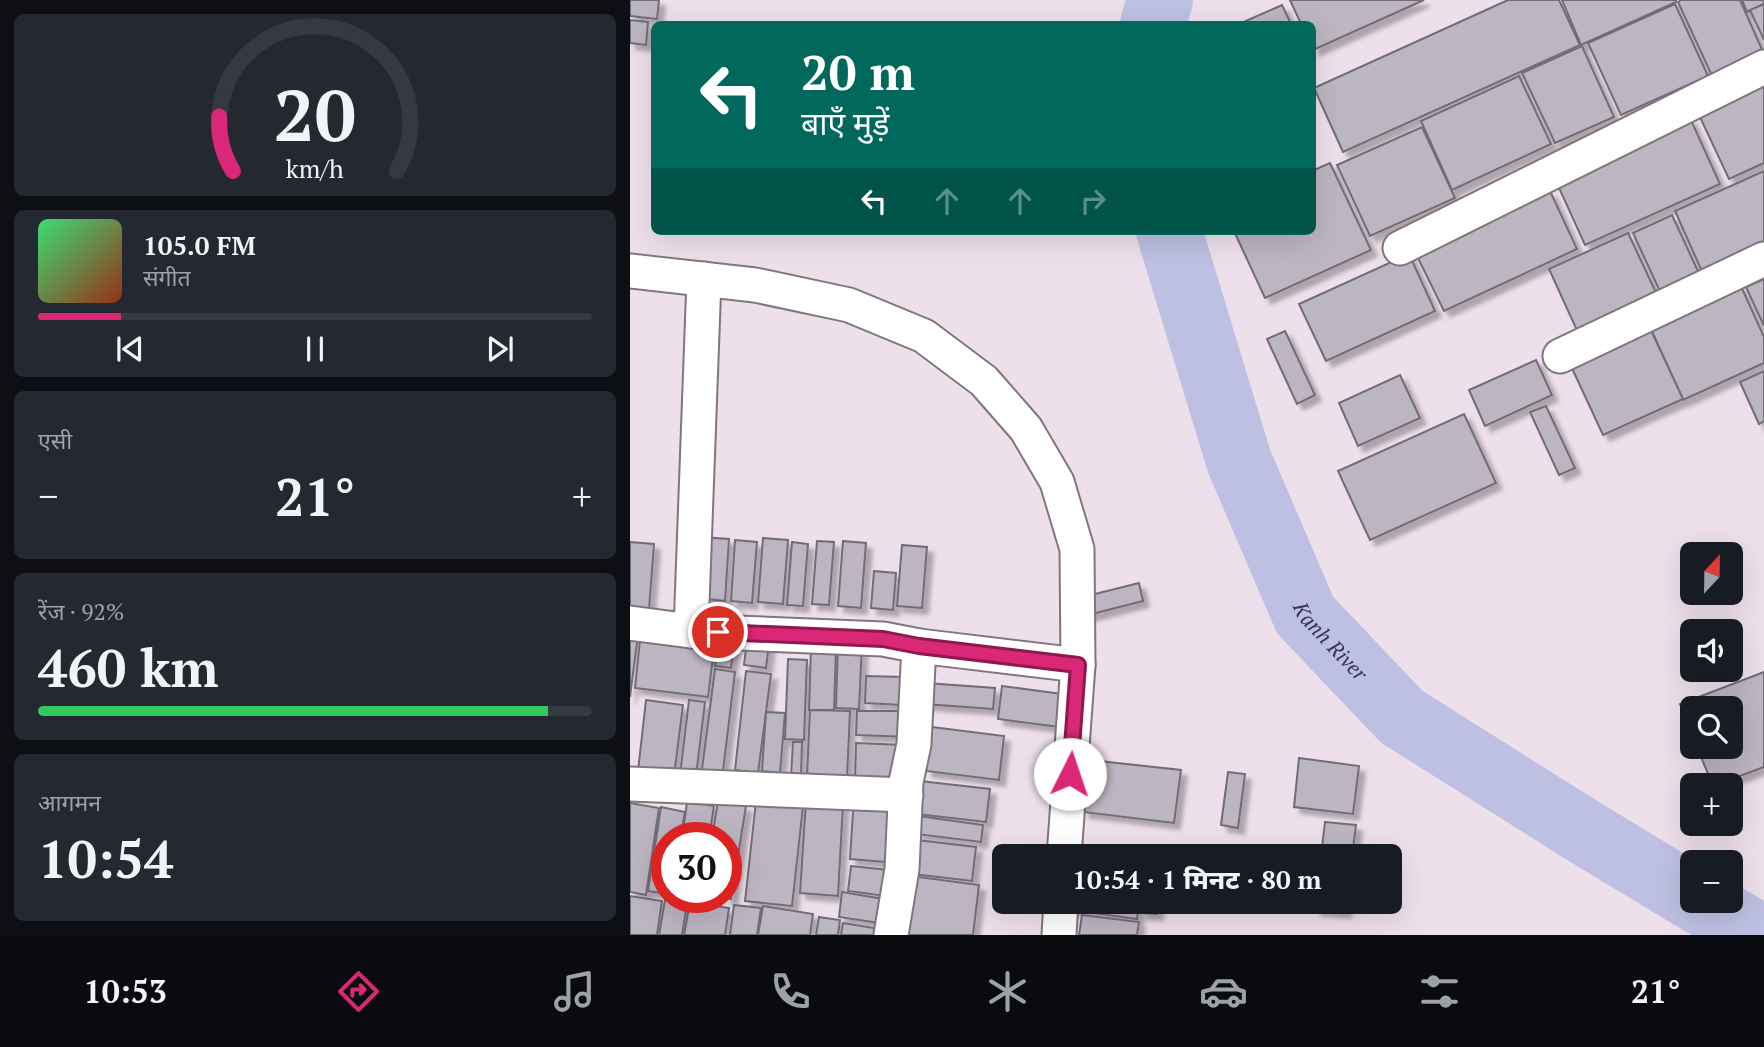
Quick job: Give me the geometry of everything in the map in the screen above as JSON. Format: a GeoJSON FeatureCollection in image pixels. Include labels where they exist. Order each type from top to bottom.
{"type":"FeatureCollection","features":[{"type":"Feature","properties":{"kind":"street"},"geometry":{"type":"LineString","coordinates":[[1400,248],[1764,67]]}},
{"type":"Feature","properties":{"kind":"street"},"geometry":{"type":"LineString","coordinates":[[1560,356],[1764,259]]}},
{"type":"Feature","properties":{"kind":"street"},"geometry":{"type":"LineString","coordinates":[[630,271],[755,285],[849,305],[924,336],[984,381],[1027,429],[1057,482],[1077,549],[1078,665],[1065,844]]}},
{"type":"Feature","properties":{"kind":"street"},"geometry":{"type":"LineString","coordinates":[[691,631],[704,279]]}},
{"type":"Feature","properties":{"kind":"street"},"geometry":{"type":"LineString","coordinates":[[630,623],[691,631],[883,639],[919,646],[1078,665]]}},
{"type":"Feature","properties":{"kind":"street"},"geometry":{"type":"LineString","coordinates":[[891,935],[902,869],[905,795],[914,744],[919,646]]}},
{"type":"Feature","properties":{"kind":"street"},"geometry":{"type":"LineString","coordinates":[[630,784],[905,795]]}},
{"type":"Feature","properties":{"kind":"street"},"geometry":{"type":"LineString","coordinates":[[1059,935],[1060,914]]}},
{"type":"Feature","properties":{"kind":"building"},"geometry":{"type":"Polygon","coordinates":[[[630,0],[659,0],[657,19],[630,16],[630,0]]]}},
{"type":"Feature","properties":{"kind":"building"},"geometry":{"type":"Polygon","coordinates":[[[1290,0],[1424,0],[1316,49],[1316,21],[1300,21],[1290,0]]]}},
{"type":"Feature","properties":{"kind":"building"},"geometry":{"type":"Polygon","coordinates":[[[1508,0],[1559,0],[1580,45],[1343,152],[1316,87],[1508,0]]]}},
{"type":"Feature","properties":{"kind":"building"},"geometry":{"type":"Polygon","coordinates":[[[1562,0],[1676,0],[1676,2],[1581,45],[1562,0]]]}},
{"type":"Feature","properties":{"kind":"building"},"geometry":{"type":"Polygon","coordinates":[[[1740,0],[1764,54],[1713,78],[1678,2],[1740,0]]]}},
{"type":"Feature","properties":{"kind":"building"},"geometry":{"type":"Polygon","coordinates":[[[1742,0],[1764,0],[1764,4],[1747,12],[1742,0]]]}},
{"type":"Feature","properties":{"kind":"building"},"geometry":{"type":"Polygon","coordinates":[[[1675,4],[1708,76],[1621,115],[1588,43],[1675,4]]]}},
{"type":"Feature","properties":{"kind":"building"},"geometry":{"type":"Polygon","coordinates":[[[1764,4],[1764,40],[1750,10],[1764,4]]]}},
{"type":"Feature","properties":{"kind":"building"},"geometry":{"type":"Polygon","coordinates":[[[1282,5],[1290,21],[1246,21],[1282,5]]]}},
{"type":"Feature","properties":{"kind":"building"},"geometry":{"type":"Polygon","coordinates":[[[630,20],[648,22],[646,45],[630,43],[630,20]]]}},
{"type":"Feature","properties":{"kind":"building"},"geometry":{"type":"Polygon","coordinates":[[[1582,46],[1614,117],[1555,143],[1522,73],[1582,46]]]}},
{"type":"Feature","properties":{"kind":"building"},"geometry":{"type":"Polygon","coordinates":[[[1519,76],[1551,144],[1452,190],[1421,121],[1519,76]]]}},
{"type":"Feature","properties":{"kind":"building"},"geometry":{"type":"Polygon","coordinates":[[[1764,86],[1764,163],[1729,179],[1699,115],[1764,86]]]}},
{"type":"Feature","properties":{"kind":"building"},"geometry":{"type":"Polygon","coordinates":[[[1690,118],[1720,184],[1585,245],[1555,179],[1690,118]]]}},
{"type":"Feature","properties":{"kind":"building"},"geometry":{"type":"Polygon","coordinates":[[[1422,127],[1455,198],[1370,236],[1337,165],[1422,127]]]}},
{"type":"Feature","properties":{"kind":"building"},"geometry":{"type":"Polygon","coordinates":[[[1330,163],[1371,250],[1265,298],[1236,235],[1316,235],[1316,169],[1330,163]]]}},
{"type":"Feature","properties":{"kind":"building"},"geometry":{"type":"Polygon","coordinates":[[[1764,171],[1764,249],[1704,276],[1675,211],[1764,171]]]}},
{"type":"Feature","properties":{"kind":"building"},"geometry":{"type":"Polygon","coordinates":[[[1550,191],[1577,249],[1444,311],[1416,254],[1550,191]]]}},
{"type":"Feature","properties":{"kind":"building"},"geometry":{"type":"Polygon","coordinates":[[[1672,215],[1702,280],[1663,298],[1633,233],[1672,215]]]}},
{"type":"Feature","properties":{"kind":"building"},"geometry":{"type":"Polygon","coordinates":[[[1628,233],[1660,301],[1580,337],[1549,269],[1628,233]]]}},
{"type":"Feature","properties":{"kind":"building"},"geometry":{"type":"Polygon","coordinates":[[[1409,254],[1435,311],[1326,361],[1299,304],[1409,254]]]}},
{"type":"Feature","properties":{"kind":"building"},"geometry":{"type":"Polygon","coordinates":[[[1764,279],[1764,326],[1746,287],[1764,279]]]}},
{"type":"Feature","properties":{"kind":"building"},"geometry":{"type":"Polygon","coordinates":[[[1740,284],[1764,337],[1764,363],[1683,400],[1649,325],[1740,284]]]}},
{"type":"Feature","properties":{"kind":"building"},"geometry":{"type":"Polygon","coordinates":[[[1650,328],[1683,399],[1603,435],[1570,364],[1650,328]]]}},
{"type":"Feature","properties":{"kind":"building"},"geometry":{"type":"Polygon","coordinates":[[[1285,331],[1315,395],[1297,404],[1267,339],[1285,331]]]}},
{"type":"Feature","properties":{"kind":"building"},"geometry":{"type":"Polygon","coordinates":[[[1536,360],[1552,395],[1485,426],[1469,390],[1536,360]]]}},
{"type":"Feature","properties":{"kind":"building"},"geometry":{"type":"Polygon","coordinates":[[[1764,371],[1764,421],[1759,424],[1740,382],[1764,371]]]}},
{"type":"Feature","properties":{"kind":"building"},"geometry":{"type":"Polygon","coordinates":[[[1400,375],[1420,418],[1358,446],[1339,403],[1400,375]]]}},
{"type":"Feature","properties":{"kind":"building"},"geometry":{"type":"Polygon","coordinates":[[[1546,406],[1575,468],[1559,475],[1530,412],[1546,406]]]}},
{"type":"Feature","properties":{"kind":"building"},"geometry":{"type":"Polygon","coordinates":[[[1464,414],[1496,483],[1370,540],[1338,471],[1464,414]]]}},
{"type":"Feature","properties":{"kind":"building"},"geometry":{"type":"Polygon","coordinates":[[[701,537],[729,539],[725,601],[697,598],[701,537]]]}},
{"type":"Feature","properties":{"kind":"building"},"geometry":{"type":"Polygon","coordinates":[[[763,538],[788,540],[783,604],[758,602],[763,538]]]}},
{"type":"Feature","properties":{"kind":"building"},"geometry":{"type":"Polygon","coordinates":[[[735,540],[757,542],[752,603],[731,601],[735,540]]]}},
{"type":"Feature","properties":{"kind":"building"},"geometry":{"type":"Polygon","coordinates":[[[817,541],[834,542],[829,605],[812,604],[817,541]]]}},
{"type":"Feature","properties":{"kind":"building"},"geometry":{"type":"Polygon","coordinates":[[[843,541],[866,543],[861,608],[838,606],[843,541]]]}},
{"type":"Feature","properties":{"kind":"building"},"geometry":{"type":"Polygon","coordinates":[[[630,542],[654,544],[649,609],[630,607],[630,542]]]}},
{"type":"Feature","properties":{"kind":"building"},"geometry":{"type":"Polygon","coordinates":[[[792,542],[808,544],[803,606],[787,605],[792,542]]]}},
{"type":"Feature","properties":{"kind":"building"},"geometry":{"type":"Polygon","coordinates":[[[902,545],[927,547],[922,608],[897,606],[902,545]]]}},
{"type":"Feature","properties":{"kind":"building"},"geometry":{"type":"Polygon","coordinates":[[[874,571],[896,573],[893,610],[871,608],[874,571]]]}},
{"type":"Feature","properties":{"kind":"building"},"geometry":{"type":"Polygon","coordinates":[[[1139,583],[1143,601],[1088,615],[1083,597],[1139,583]]]}},
{"type":"Feature","properties":{"kind":"building"},"geometry":{"type":"Polygon","coordinates":[[[641,631],[715,640],[708,697],[635,688],[641,631]]]}},
{"type":"Feature","properties":{"kind":"building"},"geometry":{"type":"Polygon","coordinates":[[[630,634],[638,635],[630,697],[630,634]]]}},
{"type":"Feature","properties":{"kind":"building"},"geometry":{"type":"Polygon","coordinates":[[[747,641],[769,644],[766,668],[744,665],[747,641]]]}},
{"type":"Feature","properties":{"kind":"building"},"geometry":{"type":"Polygon","coordinates":[[[718,642],[734,644],[731,668],[715,666],[718,642]]]}},
{"type":"Feature","properties":{"kind":"building"},"geometry":{"type":"Polygon","coordinates":[[[838,642],[862,643],[859,709],[836,708],[838,642]]]}},
{"type":"Feature","properties":{"kind":"building"},"geometry":{"type":"Polygon","coordinates":[[[811,647],[836,648],[834,710],[809,710],[811,647]]]}},
{"type":"Feature","properties":{"kind":"building"},"geometry":{"type":"Polygon","coordinates":[[[788,659],[807,660],[804,740],[785,739],[788,659]]]}},
{"type":"Feature","properties":{"kind":"building"},"geometry":{"type":"Polygon","coordinates":[[[715,669],[735,672],[722,779],[701,777],[715,669]]]}},
{"type":"Feature","properties":{"kind":"building"},"geometry":{"type":"Polygon","coordinates":[[[746,671],[771,674],[758,773],[735,770],[746,671]]]}},
{"type":"Feature","properties":{"kind":"building"},"geometry":{"type":"Polygon","coordinates":[[[1764,672],[1764,767],[1743,775],[1708,773],[1702,759],[1743,759],[1743,696],[1701,696],[1764,672]]]}},
{"type":"Feature","properties":{"kind":"building"},"geometry":{"type":"Polygon","coordinates":[[[866,676],[904,677],[903,705],[865,703],[866,676]]]}},
{"type":"Feature","properties":{"kind":"building"},"geometry":{"type":"Polygon","coordinates":[[[926,683],[995,688],[993,709],[925,704],[926,683]]]}},
{"type":"Feature","properties":{"kind":"building"},"geometry":{"type":"Polygon","coordinates":[[[1002,686],[1063,694],[1059,727],[998,719],[1002,686]]]}},
{"type":"Feature","properties":{"kind":"building"},"geometry":{"type":"Polygon","coordinates":[[[646,700],[683,705],[674,776],[638,771],[646,700]]]}},
{"type":"Feature","properties":{"kind":"building"},"geometry":{"type":"Polygon","coordinates":[[[689,700],[705,702],[696,776],[680,775],[689,700]]]}},
{"type":"Feature","properties":{"kind":"building"},"geometry":{"type":"Polygon","coordinates":[[[810,710],[850,711],[847,778],[807,776],[810,710]]]}},
{"type":"Feature","properties":{"kind":"building"},"geometry":{"type":"Polygon","coordinates":[[[857,711],[910,711],[909,737],[856,735],[857,711]]]}},
{"type":"Feature","properties":{"kind":"building"},"geometry":{"type":"Polygon","coordinates":[[[766,712],[785,713],[780,773],[762,771],[766,712]]]}},
{"type":"Feature","properties":{"kind":"building"},"geometry":{"type":"Polygon","coordinates":[[[932,727],[1004,736],[999,780],[926,771],[932,727]]]}},
{"type":"Feature","properties":{"kind":"building"},"geometry":{"type":"Polygon","coordinates":[[[793,742],[802,742],[801,776],[791,776],[793,742]]]}},
{"type":"Feature","properties":{"kind":"building"},"geometry":{"type":"Polygon","coordinates":[[[856,743],[904,745],[902,779],[855,778],[856,743]]]}},
{"type":"Feature","properties":{"kind":"building"},"geometry":{"type":"Polygon","coordinates":[[[1299,758],[1359,766],[1353,814],[1294,807],[1299,758]]]}},
{"type":"Feature","properties":{"kind":"building"},"geometry":{"type":"Polygon","coordinates":[[[1090,760],[1181,770],[1174,823],[1083,812],[1090,760]]]}},
{"type":"Feature","properties":{"kind":"building"},"geometry":{"type":"Polygon","coordinates":[[[1228,772],[1245,774],[1238,828],[1221,825],[1228,772]]]}},
{"type":"Feature","properties":{"kind":"building"},"geometry":{"type":"Polygon","coordinates":[[[920,781],[990,789],[986,822],[917,814],[920,781]]]}},
{"type":"Feature","properties":{"kind":"building"},"geometry":{"type":"Polygon","coordinates":[[[757,792],[804,797],[792,906],[745,901],[757,792]]]}},
{"type":"Feature","properties":{"kind":"building"},"geometry":{"type":"Polygon","coordinates":[[[854,796],[902,800],[897,863],[850,859],[854,796]]]}},
{"type":"Feature","properties":{"kind":"building"},"geometry":{"type":"Polygon","coordinates":[[[718,801],[746,806],[742,831],[742,822],[715,822],[718,801]]]}},
{"type":"Feature","properties":{"kind":"building"},"geometry":{"type":"Polygon","coordinates":[[[806,801],[843,804],[838,896],[800,893],[806,801]]]}},
{"type":"Feature","properties":{"kind":"building"},"geometry":{"type":"Polygon","coordinates":[[[687,802],[714,806],[712,822],[684,822],[687,802]]]}},
{"type":"Feature","properties":{"kind":"building"},"geometry":{"type":"Polygon","coordinates":[[[630,803],[659,808],[657,822],[651,822],[651,862],[646,895],[630,892],[630,803]]]}},
{"type":"Feature","properties":{"kind":"building"},"geometry":{"type":"Polygon","coordinates":[[[661,807],[685,812],[683,822],[659,822],[661,807]]]}},
{"type":"Feature","properties":{"kind":"building"},"geometry":{"type":"Polygon","coordinates":[[[918,816],[983,825],[981,842],[916,834],[918,816]]]}},
{"type":"Feature","properties":{"kind":"building"},"geometry":{"type":"Polygon","coordinates":[[[1325,822],[1356,825],[1354,844],[1322,844],[1325,822]]]}},
{"type":"Feature","properties":{"kind":"building"},"geometry":{"type":"Polygon","coordinates":[[[917,840],[976,847],[972,881],[913,874],[917,840]]]}},
{"type":"Feature","properties":{"kind":"building"},"geometry":{"type":"Polygon","coordinates":[[[851,866],[897,871],[893,897],[848,891],[851,866]]]}},
{"type":"Feature","properties":{"kind":"building"},"geometry":{"type":"Polygon","coordinates":[[[911,876],[979,885],[973,935],[904,935],[911,876]]]}},
{"type":"Feature","properties":{"kind":"building"},"geometry":{"type":"Polygon","coordinates":[[[842,892],[889,900],[886,924],[839,917],[842,892]]]}},
{"type":"Feature","properties":{"kind":"building"},"geometry":{"type":"Polygon","coordinates":[[[630,896],[651,899],[651,913],[660,913],[657,935],[630,935],[630,896]]]}},
{"type":"Feature","properties":{"kind":"building"},"geometry":{"type":"Polygon","coordinates":[[[742,906],[761,908],[757,935],[730,935],[733,913],[742,913],[742,906]]]}},
{"type":"Feature","properties":{"kind":"building"},"geometry":{"type":"Polygon","coordinates":[[[763,906],[813,914],[810,935],[758,935],[763,906]]]}},
{"type":"Feature","properties":{"kind":"building"},"geometry":{"type":"Polygon","coordinates":[[[663,913],[686,913],[682,935],[659,935],[663,913]]]}},
{"type":"Feature","properties":{"kind":"building"},"geometry":{"type":"Polygon","coordinates":[[[688,913],[728,913],[725,935],[684,935],[688,913]]]}},
{"type":"Feature","properties":{"kind":"building"},"geometry":{"type":"Polygon","coordinates":[[[1100,914],[1138,914],[1137,919],[1100,914]]]}},
{"type":"Feature","properties":{"kind":"building"},"geometry":{"type":"Polygon","coordinates":[[[1082,915],[1139,922],[1137,935],[1079,935],[1082,915]]]}},
{"type":"Feature","properties":{"kind":"building"},"geometry":{"type":"Polygon","coordinates":[[[819,917],[840,920],[838,935],[816,935],[819,917]]]}},
{"type":"Feature","properties":{"kind":"building"},"geometry":{"type":"Polygon","coordinates":[[[843,923],[886,930],[885,935],[841,935],[843,923]]]}},
{"type":"Feature","properties":{"kind":"waterway","name":"Kanh River"},"geometry":{"type":"LineString","coordinates":[[1154,21],[1160,0]]}},
{"type":"Feature","properties":{"kind":"waterway","name":"Kanh River"},"geometry":{"type":"LineString","coordinates":[[1170,235],[1239,461],[1305,615],[1402,717],[1680,890]]}},
{"type":"Feature","properties":{"kind":"waterway","name":"Kanh River"},"geometry":{"type":"LineString","coordinates":[[1719,913],[1757,935]]}},
{"type":"Feature","properties":{"kind":"route"},"geometry":{"type":"LineString","coordinates":[[718,632],[883,639],[919,646],[1078,665],[1070,774]]}}]}
